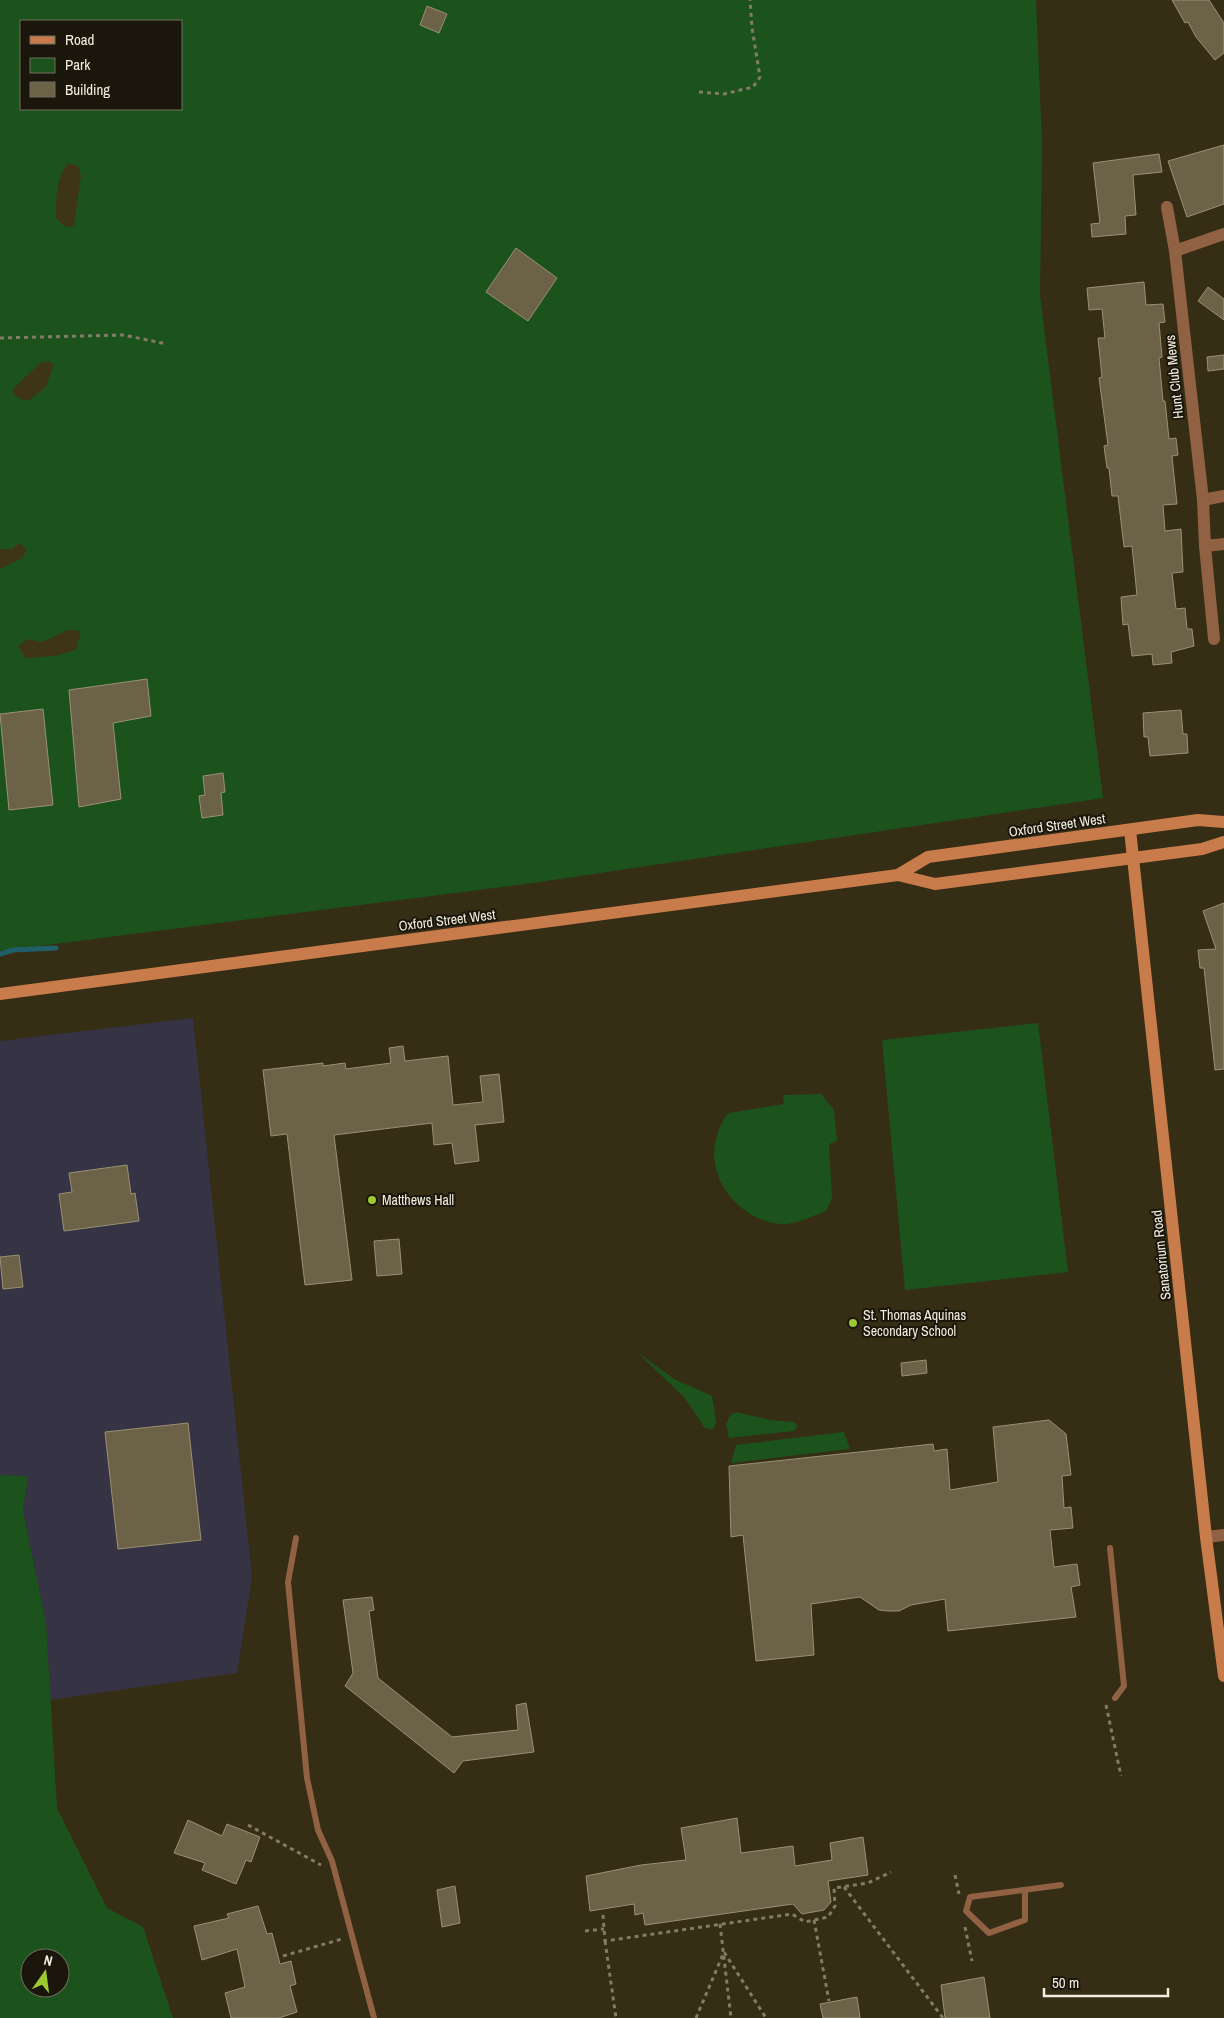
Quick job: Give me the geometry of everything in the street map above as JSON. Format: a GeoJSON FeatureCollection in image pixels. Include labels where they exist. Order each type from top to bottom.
{"type":"FeatureCollection","features":[{"type":"Feature","properties":{"kind":"main road","name":"Oxford Street West"},"geometry":{"type":"LineString","coordinates":[[0,994],[898,874],[928,858],[1198,820],[1224,822]]}},
{"type":"Feature","properties":{"kind":"main road","name":"Sanatorium Road"},"geometry":{"type":"LineString","coordinates":[[1130,830],[1206,1536],[1224,1676]]}},
{"type":"Feature","properties":{"kind":"main road","name":"Oxford Street West"},"geometry":{"type":"LineString","coordinates":[[898,874],[935,884],[1202,849],[1224,842]]}},
{"type":"Feature","properties":{"kind":"street","name":"Hunt Club Mews"},"geometry":{"type":"LineString","coordinates":[[1167,207],[1176,251],[1203,500],[1204,546],[1214,639]]}},
{"type":"Feature","properties":{"kind":"street"},"geometry":{"type":"LineString","coordinates":[[1176,251],[1224,234]]}},
{"type":"Feature","properties":{"kind":"street"},"geometry":{"type":"LineString","coordinates":[[1203,500],[1224,496]]}},
{"type":"Feature","properties":{"kind":"street"},"geometry":{"type":"LineString","coordinates":[[1204,546],[1224,544]]}},
{"type":"Feature","properties":{"kind":"street"},"geometry":{"type":"LineString","coordinates":[[1206,1536],[1224,1535]]}},
{"type":"Feature","properties":{"kind":"lane"},"geometry":{"type":"LineString","coordinates":[[296,1538],[288,1582],[308,1778],[318,1830],[332,1861],[333,1871],[374,2018]]}},
{"type":"Feature","properties":{"kind":"lane"},"geometry":{"type":"LineString","coordinates":[[1110,1548],[1124,1686],[1115,1698]]}},
{"type":"Feature","properties":{"kind":"lane"},"geometry":{"type":"LineString","coordinates":[[1025,1890],[1025,1920],[989,1932],[966,1911],[970,1897],[1061,1885]]}},
{"type":"Feature","properties":{"kind":"path"},"geometry":{"type":"LineString","coordinates":[[699,92],[724,94],[753,87],[760,76],[752,28],[750,0]]}},
{"type":"Feature","properties":{"kind":"path"},"geometry":{"type":"LineString","coordinates":[[0,338],[123,335],[167,344]]}},
{"type":"Feature","properties":{"kind":"path"},"geometry":{"type":"LineString","coordinates":[[1105,1700],[1121,1776]]}},
{"type":"Feature","properties":{"kind":"path"},"geometry":{"type":"LineString","coordinates":[[248,1825],[333,1871]]}},
{"type":"Feature","properties":{"kind":"path"},"geometry":{"type":"LineString","coordinates":[[605,1941],[792,1914],[805,1922],[828,1917],[836,1906],[834,1888],[868,1883],[891,1872]]}},
{"type":"Feature","properties":{"kind":"path"},"geometry":{"type":"LineString","coordinates":[[844,1887],[943,2018]]}},
{"type":"Feature","properties":{"kind":"path"},"geometry":{"type":"LineString","coordinates":[[603,1915],[616,2018]]}},
{"type":"Feature","properties":{"kind":"path"},"geometry":{"type":"LineString","coordinates":[[814,1920],[829,2001]]}},
{"type":"Feature","properties":{"kind":"path"},"geometry":{"type":"LineString","coordinates":[[720,1924],[731,2018]]}},
{"type":"Feature","properties":{"kind":"path"},"geometry":{"type":"LineString","coordinates":[[585,1931],[604,1929]]}},
{"type":"Feature","properties":{"kind":"path"},"geometry":{"type":"LineString","coordinates":[[283,1956],[352,1936]]}},
{"type":"Feature","properties":{"kind":"path"},"geometry":{"type":"LineString","coordinates":[[696,2018],[724,1952]]}},
{"type":"Feature","properties":{"kind":"path"},"geometry":{"type":"LineString","coordinates":[[724,1952],[766,2018]]}},
{"type":"Feature","properties":{"kind":"shaded area"},"geometry":{"type":"Polygon","coordinates":[[[193,1018],[252,1577],[237,1673],[50,1700],[46,1623],[23,1511],[28,1477],[0,1475],[0,1041],[193,1018]]]}},
{"type":"Feature","properties":{"kind":"green space"},"geometry":{"type":"Polygon","coordinates":[[[0,0],[1036,0],[1042,144],[1040,295],[1103,798],[533,883],[0,951],[0,0]]]}},
{"type":"Feature","properties":{"kind":"green space"},"geometry":{"type":"Polygon","coordinates":[[[1038,1023],[1068,1272],[905,1290],[882,1040],[1038,1023]]]}},
{"type":"Feature","properties":{"kind":"green space"},"geometry":{"type":"Polygon","coordinates":[[[821,1094],[834,1110],[837,1141],[829,1144],[832,1198],[826,1211],[790,1224],[769,1222],[754,1216],[730,1196],[721,1182],[716,1167],[714,1152],[717,1136],[723,1121],[729,1113],[784,1104],[783,1095],[821,1094]]]}},
{"type":"Feature","properties":{"kind":"green space"},"geometry":{"type":"Polygon","coordinates":[[[637,1352],[674,1379],[712,1396],[716,1423],[712,1430],[705,1428],[685,1398],[637,1352]]]}},
{"type":"Feature","properties":{"kind":"green space"},"geometry":{"type":"Polygon","coordinates":[[[736,1412],[770,1420],[794,1422],[798,1426],[794,1431],[729,1438],[726,1424],[730,1416],[736,1412]]]}},
{"type":"Feature","properties":{"kind":"green space"},"geometry":{"type":"Polygon","coordinates":[[[844,1432],[850,1449],[731,1463],[736,1445],[844,1432]]]}},
{"type":"Feature","properties":{"kind":"green space"},"geometry":{"type":"Polygon","coordinates":[[[0,1475],[28,1476],[23,1511],[46,1623],[57,1808],[107,1908],[143,1927],[173,2018],[0,2018],[0,1475]]]}},
{"type":"Feature","properties":{"kind":"sand"},"geometry":{"type":"Polygon","coordinates":[[[68,163],[78,166],[81,176],[74,226],[65,227],[56,218],[56,204],[57,189],[61,175],[68,163]]]}},
{"type":"Feature","properties":{"kind":"sand"},"geometry":{"type":"Polygon","coordinates":[[[49,361],[54,365],[45,388],[28,401],[18,398],[13,393],[14,388],[40,363],[49,361]]]}},
{"type":"Feature","properties":{"kind":"sand"},"geometry":{"type":"Polygon","coordinates":[[[19,543],[27,549],[22,558],[0,569],[0,549],[12,549],[19,543]]]}},
{"type":"Feature","properties":{"kind":"sand"},"geometry":{"type":"Polygon","coordinates":[[[68,630],[81,631],[76,650],[55,656],[25,658],[18,646],[28,639],[42,642],[68,630]]]}},
{"type":"Feature","properties":{"kind":"building"},"geometry":{"type":"Polygon","coordinates":[[[1172,0],[1209,0],[1224,23],[1224,53],[1215,60],[1196,37],[1188,22],[1185,23],[1172,0]]]}},
{"type":"Feature","properties":{"kind":"building"},"geometry":{"type":"Polygon","coordinates":[[[427,6],[447,14],[439,33],[420,25],[427,6]]]}},
{"type":"Feature","properties":{"kind":"building"},"geometry":{"type":"Polygon","coordinates":[[[1224,145],[1224,204],[1187,217],[1168,161],[1224,145]]]}},
{"type":"Feature","properties":{"kind":"building"},"geometry":{"type":"Polygon","coordinates":[[[1159,154],[1162,172],[1133,175],[1136,215],[1125,216],[1126,234],[1092,237],[1091,224],[1100,223],[1093,163],[1159,154]]]}},
{"type":"Feature","properties":{"kind":"building"},"geometry":{"type":"Polygon","coordinates":[[[516,248],[557,278],[528,321],[486,292],[516,248]]]}},
{"type":"Feature","properties":{"kind":"building"},"geometry":{"type":"Polygon","coordinates":[[[1144,282],[1146,305],[1163,304],[1165,322],[1159,323],[1162,357],[1159,358],[1163,401],[1165,401],[1169,439],[1176,438],[1178,455],[1172,456],[1177,504],[1163,505],[1165,531],[1181,529],[1183,572],[1172,573],[1176,609],[1185,608],[1187,629],[1192,629],[1194,646],[1171,652],[1172,663],[1153,665],[1152,654],[1132,656],[1128,624],[1123,625],[1121,597],[1137,595],[1132,546],[1124,547],[1118,496],[1112,496],[1109,468],[1107,468],[1104,446],[1108,445],[1099,378],[1102,377],[1098,338],[1105,338],[1102,309],[1089,310],[1087,288],[1144,282]]]}},
{"type":"Feature","properties":{"kind":"building"},"geometry":{"type":"Polygon","coordinates":[[[1208,287],[1224,299],[1224,320],[1198,301],[1208,287]]]}},
{"type":"Feature","properties":{"kind":"building"},"geometry":{"type":"Polygon","coordinates":[[[1224,355],[1224,369],[1208,371],[1207,357],[1224,355]]]}},
{"type":"Feature","properties":{"kind":"building"},"geometry":{"type":"Polygon","coordinates":[[[147,679],[151,716],[113,723],[121,799],[79,807],[69,690],[147,679]]]}},
{"type":"Feature","properties":{"kind":"building"},"geometry":{"type":"Polygon","coordinates":[[[43,709],[53,805],[9,810],[0,714],[43,709]]]}},
{"type":"Feature","properties":{"kind":"building"},"geometry":{"type":"Polygon","coordinates":[[[1181,710],[1183,734],[1187,734],[1188,753],[1150,756],[1148,737],[1144,737],[1143,713],[1181,710]]]}},
{"type":"Feature","properties":{"kind":"building"},"geometry":{"type":"Polygon","coordinates":[[[223,773],[225,792],[221,793],[223,815],[202,818],[199,796],[205,795],[203,776],[223,773]]]}},
{"type":"Feature","properties":{"kind":"building"},"geometry":{"type":"Polygon","coordinates":[[[1224,903],[1224,1069],[1215,1070],[1204,968],[1200,968],[1198,950],[1216,949],[1203,911],[1224,903]]]}},
{"type":"Feature","properties":{"kind":"building"},"geometry":{"type":"Polygon","coordinates":[[[403,1046],[405,1061],[448,1056],[453,1105],[483,1102],[480,1076],[499,1074],[504,1122],[475,1125],[479,1161],[455,1164],[452,1143],[434,1145],[432,1123],[334,1135],[352,1280],[305,1285],[287,1134],[271,1136],[263,1070],[323,1063],[323,1066],[345,1063],[346,1069],[391,1063],[389,1048],[403,1046]]]}},
{"type":"Feature","properties":{"kind":"building"},"geometry":{"type":"Polygon","coordinates":[[[127,1165],[131,1194],[135,1193],[139,1221],[64,1231],[59,1194],[72,1192],[69,1173],[127,1165]]]}},
{"type":"Feature","properties":{"kind":"building"},"geometry":{"type":"Polygon","coordinates":[[[399,1239],[402,1274],[377,1276],[374,1241],[399,1239]]]}},
{"type":"Feature","properties":{"kind":"building"},"geometry":{"type":"Polygon","coordinates":[[[19,1255],[23,1287],[3,1289],[0,1257],[19,1255]]]}},
{"type":"Feature","properties":{"kind":"building"},"geometry":{"type":"Polygon","coordinates":[[[926,1360],[927,1373],[902,1376],[901,1363],[926,1360]]]}},
{"type":"Feature","properties":{"kind":"building"},"geometry":{"type":"Polygon","coordinates":[[[1049,1420],[1066,1434],[1071,1475],[1062,1476],[1064,1508],[1071,1507],[1073,1528],[1050,1530],[1054,1567],[1077,1564],[1080,1585],[1071,1587],[1076,1617],[948,1631],[945,1599],[911,1605],[899,1611],[888,1611],[879,1610],[860,1597],[811,1604],[814,1655],[756,1661],[743,1535],[731,1537],[729,1466],[933,1444],[934,1451],[947,1449],[950,1490],[998,1482],[993,1427],[1049,1420]]]}},
{"type":"Feature","properties":{"kind":"building"},"geometry":{"type":"Polygon","coordinates":[[[188,1423],[201,1540],[118,1549],[105,1432],[188,1423]]]}},
{"type":"Feature","properties":{"kind":"building"},"geometry":{"type":"Polygon","coordinates":[[[372,1597],[374,1610],[369,1611],[378,1678],[452,1737],[518,1730],[516,1705],[526,1703],[534,1752],[463,1761],[454,1773],[345,1686],[353,1673],[343,1600],[372,1597]]]}},
{"type":"Feature","properties":{"kind":"building"},"geometry":{"type":"Polygon","coordinates":[[[737,1818],[741,1853],[793,1846],[795,1866],[832,1860],[830,1843],[863,1837],[868,1875],[828,1881],[831,1902],[824,1910],[802,1914],[793,1904],[645,1925],[643,1913],[635,1915],[634,1904],[590,1911],[586,1876],[641,1865],[686,1860],[681,1828],[737,1818]]]}},
{"type":"Feature","properties":{"kind":"building"},"geometry":{"type":"Polygon","coordinates":[[[188,1820],[222,1836],[227,1824],[260,1837],[251,1862],[246,1860],[236,1884],[202,1870],[205,1863],[174,1853],[188,1820]]]}},
{"type":"Feature","properties":{"kind":"building"},"geometry":{"type":"Polygon","coordinates":[[[455,1886],[460,1923],[442,1927],[437,1890],[455,1886]]]}},
{"type":"Feature","properties":{"kind":"building"},"geometry":{"type":"Polygon","coordinates":[[[258,1906],[267,1934],[272,1933],[280,1964],[291,1961],[296,1984],[290,1986],[297,2012],[279,2018],[231,2018],[225,1993],[245,1987],[237,1949],[202,1960],[194,1926],[229,1918],[227,1914],[258,1906]]]}},
{"type":"Feature","properties":{"kind":"building"},"geometry":{"type":"Polygon","coordinates":[[[984,1977],[990,2018],[945,2018],[941,1985],[984,1977]]]}},
{"type":"Feature","properties":{"kind":"building"},"geometry":{"type":"Polygon","coordinates":[[[857,1997],[860,2018],[823,2018],[820,2004],[857,1997]]]}},
{"type":"Feature","properties":{"kind":"waterway"},"geometry":{"type":"LineString","coordinates":[[0,954],[13,950],[56,948]]}},
{"type":"Feature","properties":{"kind":"place","name":"Matthews Hall"},"geometry":{"type":"Point","coordinates":[372,1200]}},
{"type":"Feature","properties":{"kind":"place","name":"St. Thomas Aquinas Secondary School"},"geometry":{"type":"Point","coordinates":[853,1323]}}]}
